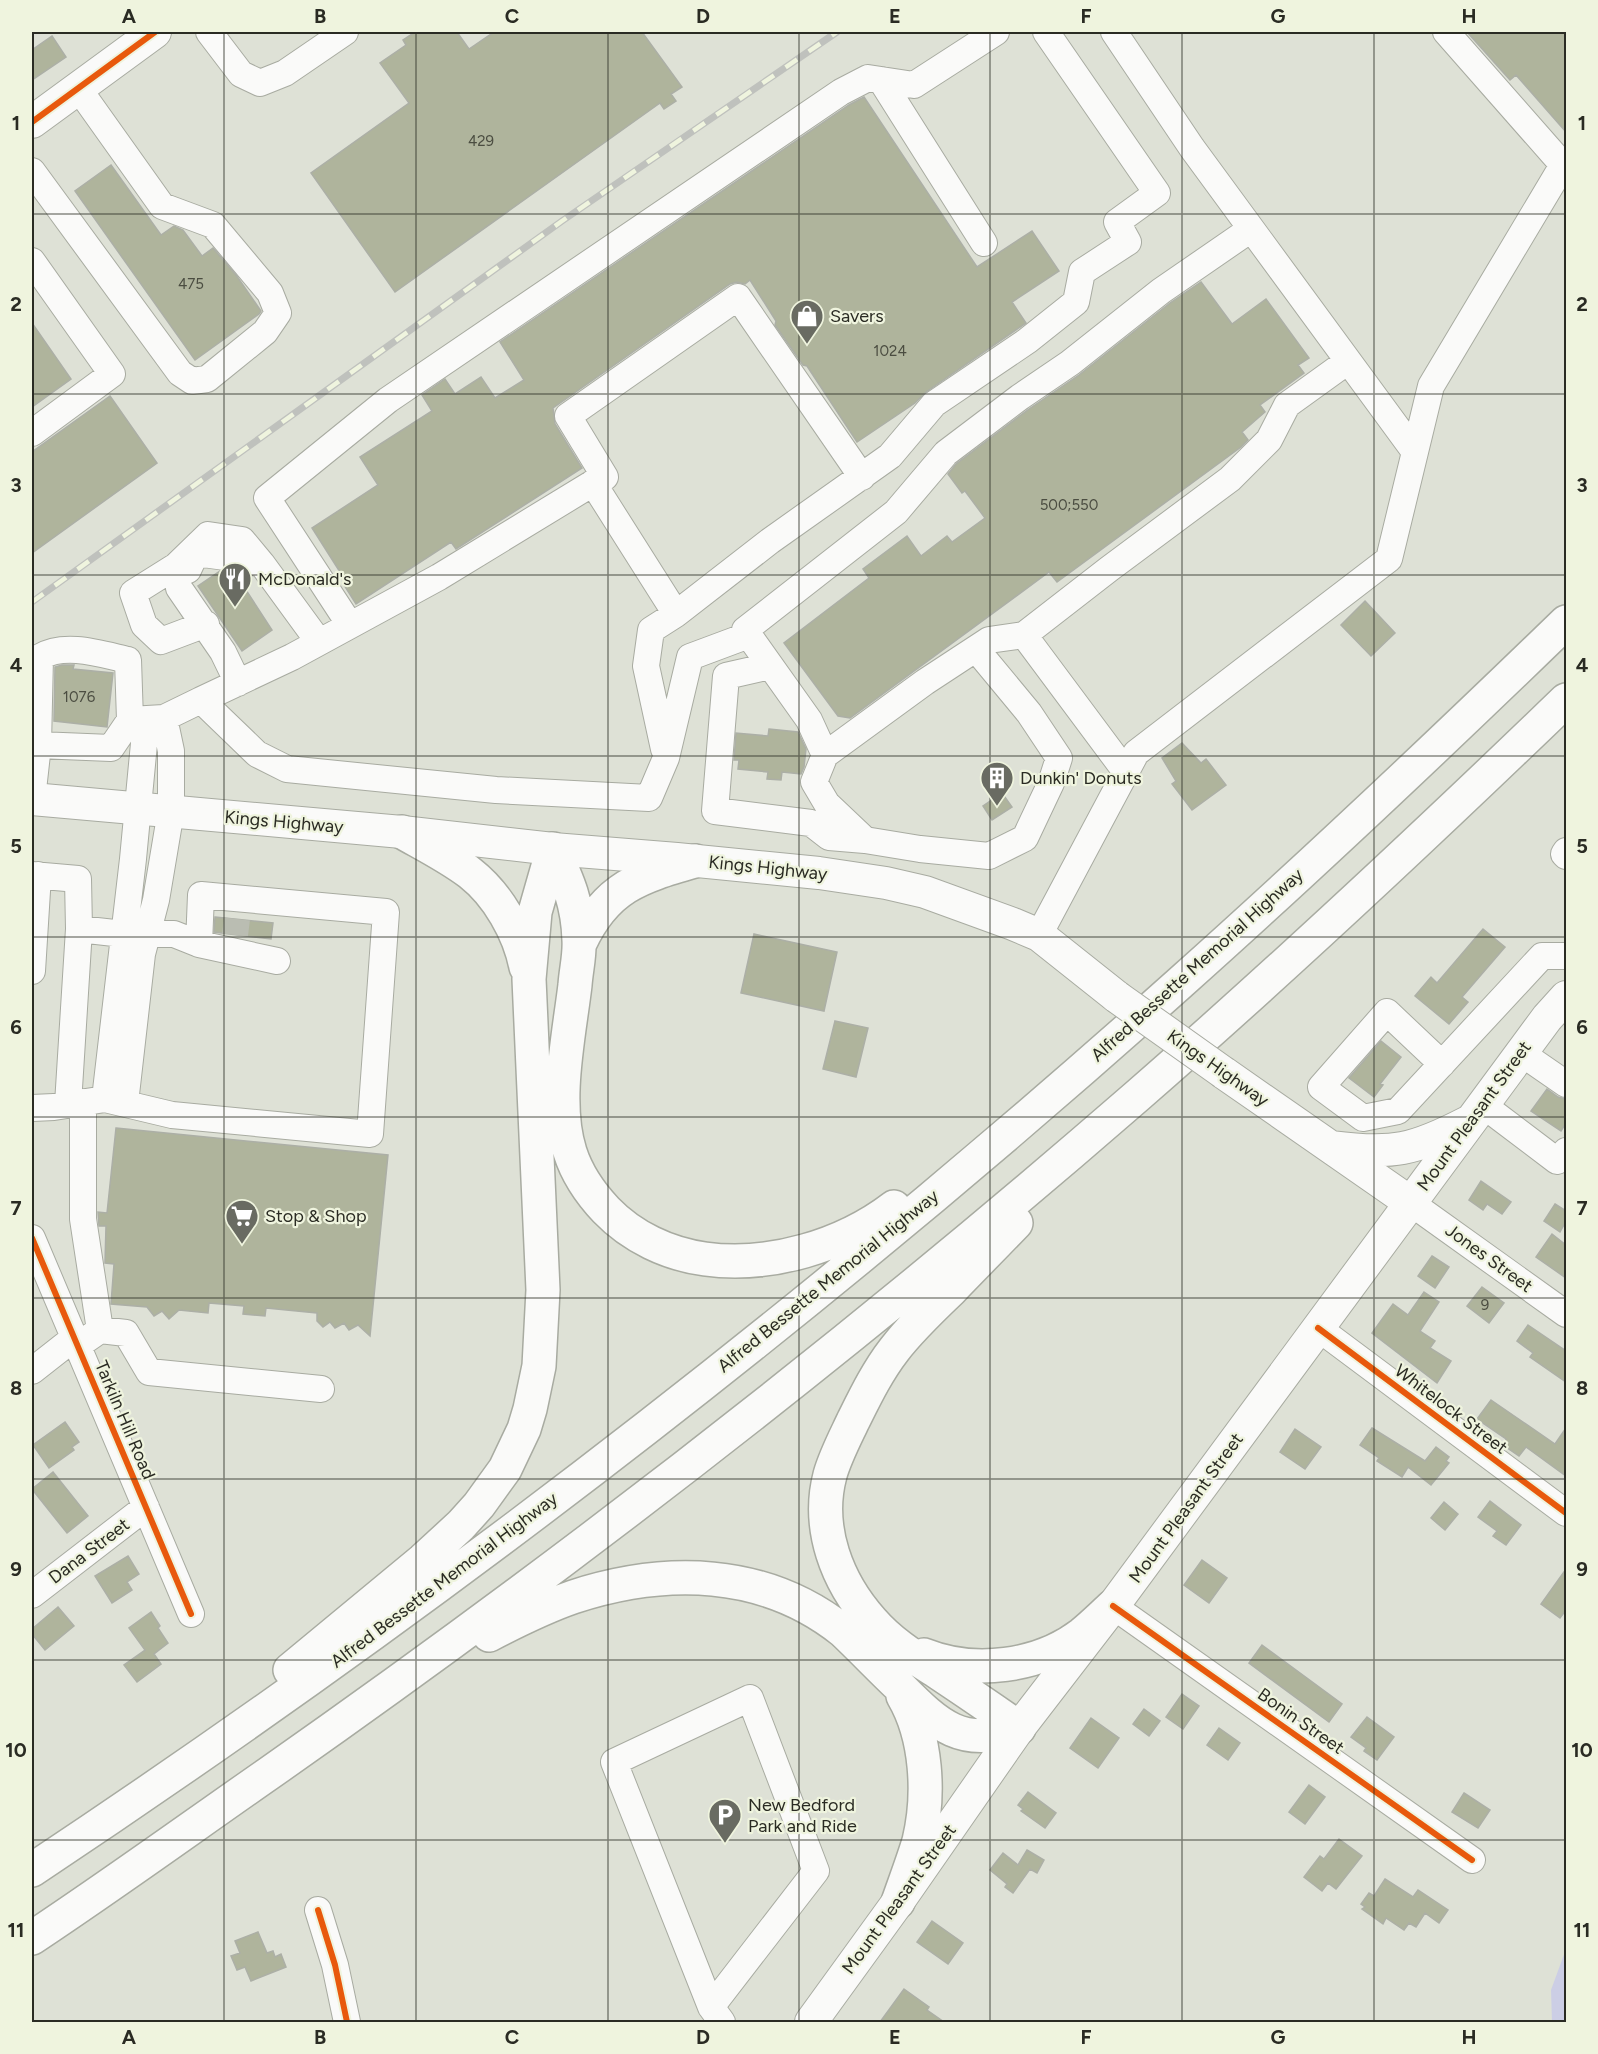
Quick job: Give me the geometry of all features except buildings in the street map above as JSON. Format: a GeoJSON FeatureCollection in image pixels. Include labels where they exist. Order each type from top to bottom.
{"type":"FeatureCollection","features":[{"type":"Feature","properties":{"kind":"highway","name":"Alfred Bessette Memorial Highway"},"geometry":{"type":"LineString","coordinates":[[32,1870],[190,1763],[404,1612],[669,1410],[848,1267],[1057,1090],[1224,943],[1409,772],[1566,622]]}},
{"type":"Feature","properties":{"kind":"highway"},"geometry":{"type":"LineString","coordinates":[[32,1938],[388,1690],[562,1562],[882,1310],[1133,1099],[1271,977],[1566,700]]}},
{"type":"Feature","properties":{"kind":"highway"},"geometry":{"type":"LineString","coordinates":[[402,832],[455,863],[483,885],[503,912],[518,940],[529,979]]}},
{"type":"Feature","properties":{"kind":"highway"},"geometry":{"type":"LineString","coordinates":[[553,849],[576,903],[580,943],[564,1077],[565,1128],[570,1152],[585,1184],[614,1218],[637,1235],[664,1249],[692,1258],[717,1261],[768,1258],[799,1252],[830,1242],[859,1229],[889,1210],[946,1167],[1057,1090]]}},
{"type":"Feature","properties":{"kind":"highway"},"geometry":{"type":"LineString","coordinates":[[190,1763],[300,1661],[415,1568],[449,1537],[479,1505],[505,1469],[524,1429],[535,1387],[543,1290],[529,979],[535,912],[553,849]]}},
{"type":"Feature","properties":{"kind":"highway"},"geometry":{"type":"LineString","coordinates":[[580,943],[588,925],[614,894],[645,877],[695,861]]}},
{"type":"Feature","properties":{"kind":"highway"},"geometry":{"type":"LineString","coordinates":[[1019,1728],[893,1640],[874,1624],[857,1603],[841,1576],[828,1538],[827,1491],[831,1473],[847,1434],[893,1351],[914,1326],[1008,1232],[1133,1099]]}},
{"type":"Feature","properties":{"kind":"highway"},"geometry":{"type":"LineString","coordinates":[[388,1690],[492,1634],[572,1597],[631,1583],[691,1578],[722,1579],[751,1584],[781,1594],[817,1612],[843,1631],[933,1719],[957,1732],[986,1736],[1019,1728]]}},
{"type":"Feature","properties":{"kind":"highway"},"geometry":{"type":"LineString","coordinates":[[893,1640],[931,1658],[950,1662],[992,1666],[1017,1663],[1040,1657],[1061,1647],[1081,1634],[1113,1606]]}},
{"type":"Feature","properties":{"kind":"highway"},"geometry":{"type":"LineString","coordinates":[[894,1681],[905,1699],[919,1737],[925,1785],[925,1809],[919,1841],[898,1902]]}},
{"type":"Feature","properties":{"kind":"main road"},"geometry":{"type":"LineString","coordinates":[[32,122],[155,32]]}},
{"type":"Feature","properties":{"kind":"main road","name":"Kings Highway"},"geometry":{"type":"LineString","coordinates":[[32,799],[402,832],[553,849],[835,875],[925,892],[1038,935],[1117,997],[1411,1203]]}},
{"type":"Feature","properties":{"kind":"main road","name":"Mount Pleasant Street"},"geometry":{"type":"LineString","coordinates":[[815,2021],[1019,1728],[1113,1606],[1547,1018],[1566,997]]}},
{"type":"Feature","properties":{"kind":"main road"},"geometry":{"type":"LineString","coordinates":[[1331,1147],[1368,1152],[1401,1149],[1433,1140],[1478,1112]]}},
{"type":"Feature","properties":{"kind":"street"},"geometry":{"type":"LineString","coordinates":[[209,32],[241,74],[260,83],[285,73],[345,32]]}},
{"type":"Feature","properties":{"kind":"street"},"geometry":{"type":"LineString","coordinates":[[350,625],[267,498],[388,400],[841,92],[868,78],[914,85],[996,32]]}},
{"type":"Feature","properties":{"kind":"street"},"geometry":{"type":"LineString","coordinates":[[666,758],[646,666],[651,630],[676,614],[770,541],[890,456],[934,404],[1027,341],[1076,302],[1082,272],[1128,242],[1117,222],[1158,193],[1046,32]]}},
{"type":"Feature","properties":{"kind":"street"},"geometry":{"type":"LineString","coordinates":[[1114,32],[1192,148],[1415,452]]}},
{"type":"Feature","properties":{"kind":"street"},"geometry":{"type":"LineString","coordinates":[[1038,935],[1136,753],[1389,559],[1431,386],[1565,163],[1446,32]]}},
{"type":"Feature","properties":{"kind":"street"},"geometry":{"type":"LineString","coordinates":[[881,80],[984,243]]}},
{"type":"Feature","properties":{"kind":"street"},"geometry":{"type":"LineString","coordinates":[[32,171],[180,373],[192,381],[207,379],[265,332],[278,312],[270,293],[213,225],[162,206],[78,88]]}},
{"type":"Feature","properties":{"kind":"street"},"geometry":{"type":"LineString","coordinates":[[825,756],[808,720],[745,630],[896,512],[946,453],[1020,397],[1070,363],[1161,291],[1251,229]]}},
{"type":"Feature","properties":{"kind":"street"},"geometry":{"type":"LineString","coordinates":[[32,261],[112,374],[32,433]]}},
{"type":"Feature","properties":{"kind":"street"},"geometry":{"type":"LineString","coordinates":[[95,1102],[142,954],[135,935],[133,859],[145,733],[164,718],[319,642],[439,577],[605,477],[568,416],[738,297],[861,477]]}},
{"type":"Feature","properties":{"kind":"street"},"geometry":{"type":"LineString","coordinates":[[865,840],[827,804],[814,783],[825,756],[925,682],[989,640],[1024,634],[1230,479],[1269,440],[1287,405],[1348,361]]}},
{"type":"Feature","properties":{"kind":"street"},"geometry":{"type":"LineString","coordinates":[[593,483],[676,614]]}},
{"type":"Feature","properties":{"kind":"street"},"geometry":{"type":"LineString","coordinates":[[206,624],[161,642],[144,625],[133,593],[176,566],[208,535],[242,540],[319,642]]}},
{"type":"Feature","properties":{"kind":"street"},"geometry":{"type":"LineString","coordinates":[[188,601],[188,567],[196,553],[261,564]]}},
{"type":"Feature","properties":{"kind":"street"},"geometry":{"type":"LineString","coordinates":[[176,566],[179,588],[206,624],[238,683]]}},
{"type":"Feature","properties":{"kind":"street"},"geometry":{"type":"LineString","coordinates":[[1024,634],[1126,772]]}},
{"type":"Feature","properties":{"kind":"street"},"geometry":{"type":"LineString","coordinates":[[201,700],[257,754],[287,769],[496,790],[650,798],[666,758],[690,657],[749,635]]}},
{"type":"Feature","properties":{"kind":"street"},"geometry":{"type":"LineString","coordinates":[[770,666],[726,676],[715,811],[811,823],[829,837],[989,856],[1025,838],[1051,783],[1059,758],[1029,714],[976,649]]}},
{"type":"Feature","properties":{"kind":"street"},"geometry":{"type":"LineString","coordinates":[[32,799],[35,744],[40,657],[51,651],[86,651],[128,660],[130,720],[111,748],[35,744]]}},
{"type":"Feature","properties":{"kind":"street"},"geometry":{"type":"LineString","coordinates":[[130,720],[164,718]]}},
{"type":"Feature","properties":{"kind":"street"},"geometry":{"type":"LineString","coordinates":[[135,935],[156,900],[171,812],[171,751],[164,718]]}},
{"type":"Feature","properties":{"kind":"street"},"geometry":{"type":"LineString","coordinates":[[1566,851],[1564,854],[1566,856]]}},
{"type":"Feature","properties":{"kind":"street"},"geometry":{"type":"LineString","coordinates":[[32,971],[35,875],[78,879],[79,929],[95,1102],[83,1219],[100,1330]]}},
{"type":"Feature","properties":{"kind":"street"},"geometry":{"type":"LineString","coordinates":[[199,944],[201,895],[277,962]]}},
{"type":"Feature","properties":{"kind":"street"},"geometry":{"type":"LineString","coordinates":[[32,1108],[95,1102],[172,1115],[370,1134],[386,912],[236,926],[199,944],[174,934],[135,935],[79,929]]}},
{"type":"Feature","properties":{"kind":"street"},"geometry":{"type":"LineString","coordinates":[[1442,1064],[1387,1012],[1321,1087],[1363,1118],[1398,1111],[1442,1064],[1542,956],[1566,956]]}},
{"type":"Feature","properties":{"kind":"street"},"geometry":{"type":"LineString","coordinates":[[1521,1053],[1566,1084]]}},
{"type":"Feature","properties":{"kind":"street"},"geometry":{"type":"LineString","coordinates":[[1478,1112],[1562,1156]]}},
{"type":"Feature","properties":{"kind":"street","name":"Jones Street"},"geometry":{"type":"LineString","coordinates":[[1411,1203],[1566,1314]]}},
{"type":"Feature","properties":{"kind":"street","name":"Tarkiln Hill Road"},"geometry":{"type":"LineString","coordinates":[[32,1238],[191,1614]]}},
{"type":"Feature","properties":{"kind":"street","name":"Whitelock Street"},"geometry":{"type":"LineString","coordinates":[[1318,1328],[1566,1514]]}},
{"type":"Feature","properties":{"kind":"street"},"geometry":{"type":"LineString","coordinates":[[32,1371],[76,1342],[100,1330],[126,1333],[149,1372],[321,1389]]}},
{"type":"Feature","properties":{"kind":"street","name":"Dana Street"},"geometry":{"type":"LineString","coordinates":[[32,1595],[146,1508]]}},
{"type":"Feature","properties":{"kind":"street","name":"Bonin Street"},"geometry":{"type":"LineString","coordinates":[[1113,1606],[1472,1860]]}},
{"type":"Feature","properties":{"kind":"street"},"geometry":{"type":"LineString","coordinates":[[750,1698],[816,1871],[716,2014],[614,1762],[750,1698]]}},
{"type":"Feature","properties":{"kind":"street"},"geometry":{"type":"LineString","coordinates":[[318,1910],[335,1965],[347,2022]]}},
{"type":"Feature","properties":{"kind":"shaded area"},"geometry":{"type":"Polygon","coordinates":[[[1566,1949],[1566,2022],[1552,2022],[1551,1990],[1566,1949]]]}},
{"type":"Feature","properties":{"kind":"tunnel"},"geometry":{"type":"LineString","coordinates":[[235,935],[237,919]]}},
{"type":"Feature","properties":{"kind":"railway"},"geometry":{"type":"LineString","coordinates":[[32,602],[562,221],[837,32]]}},
{"type":"Feature","properties":{"kind":"cycle path"},"geometry":{"type":"LineString","coordinates":[[32,122],[155,32]]}},
{"type":"Feature","properties":{"kind":"cycle path"},"geometry":{"type":"LineString","coordinates":[[32,1238],[191,1614]]}},
{"type":"Feature","properties":{"kind":"cycle path"},"geometry":{"type":"LineString","coordinates":[[1318,1328],[1566,1513]]}},
{"type":"Feature","properties":{"kind":"cycle path"},"geometry":{"type":"LineString","coordinates":[[1113,1606],[1472,1860]]}},
{"type":"Feature","properties":{"kind":"cycle path"},"geometry":{"type":"LineString","coordinates":[[318,1910],[335,1965],[347,2022]]}},
{"type":"Feature","properties":{"kind":"place","name":"Savers"},"geometry":{"type":"Point","coordinates":[807,345]}},
{"type":"Feature","properties":{"kind":"place","name":"McDonald's"},"geometry":{"type":"Point","coordinates":[235,608]}},
{"type":"Feature","properties":{"kind":"place","name":"Dunkin' Donuts"},"geometry":{"type":"Point","coordinates":[997,807]}},
{"type":"Feature","properties":{"kind":"place","name":"Stop & Shop"},"geometry":{"type":"Point","coordinates":[242,1245]}},
{"type":"Feature","properties":{"kind":"place","name":"New Bedford Park and Ride"},"geometry":{"type":"Point","coordinates":[725,1844]}}]}
